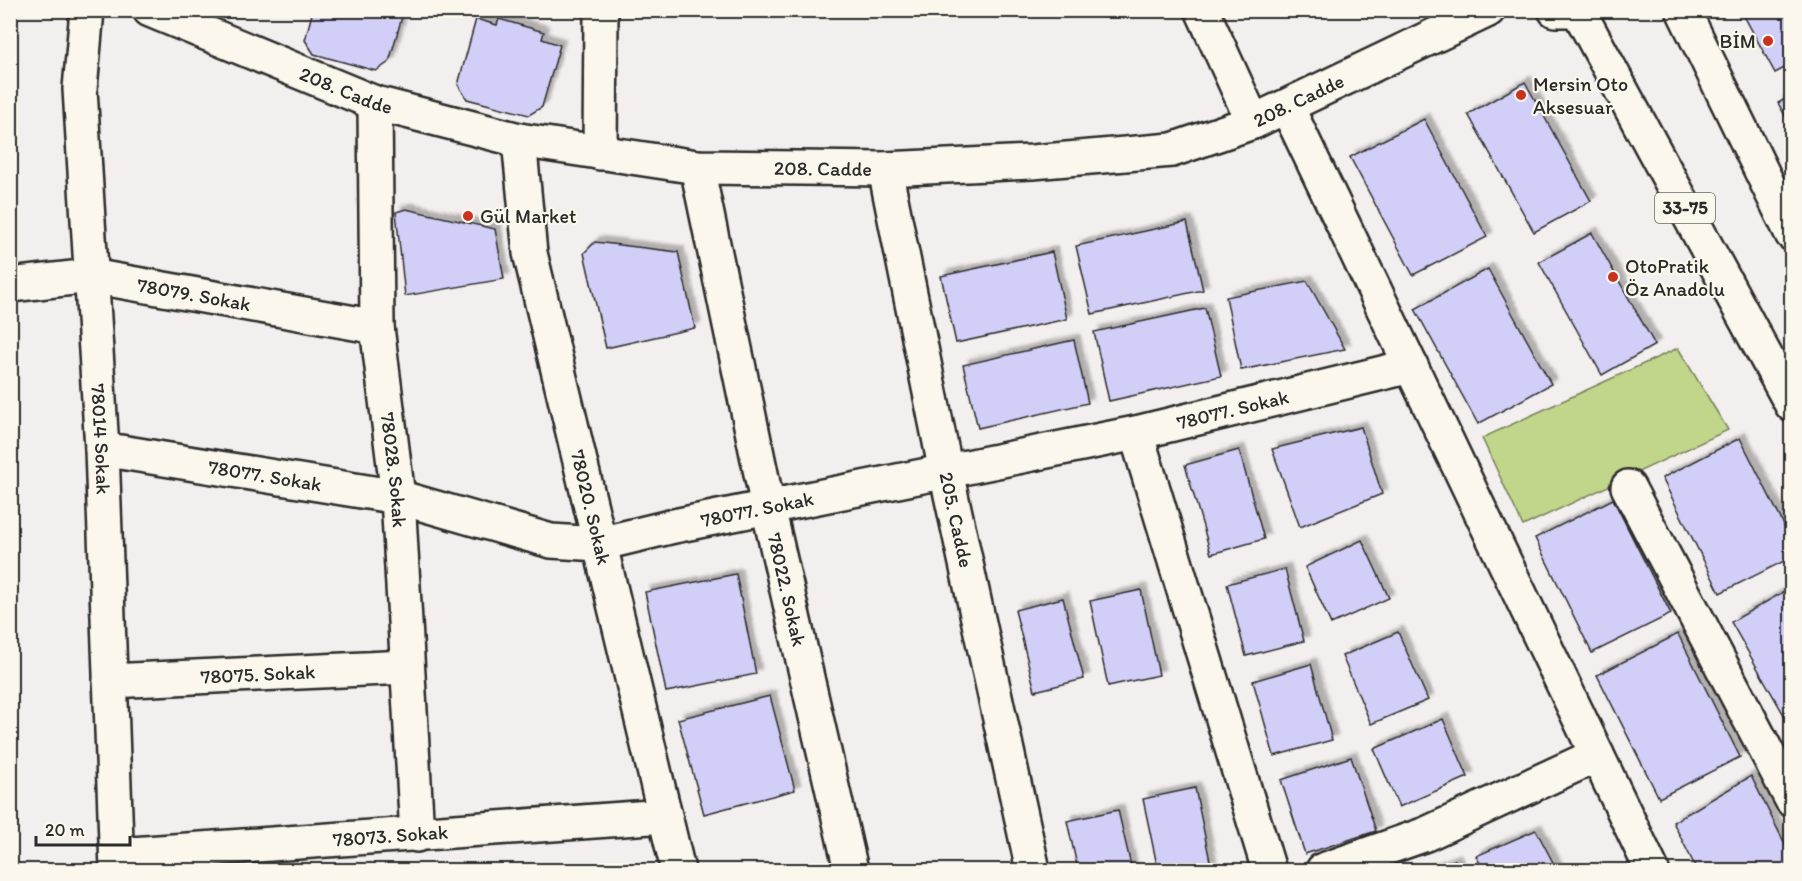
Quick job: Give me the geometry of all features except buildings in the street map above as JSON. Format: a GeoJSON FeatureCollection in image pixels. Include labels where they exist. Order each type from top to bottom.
{"type":"FeatureCollection","features":[{"type":"Feature","properties":{"kind":"street","name":"78014 Sokak"},"geometry":{"type":"LineString","coordinates":[[87,10],[80,89],[102,449],[117,863]]}},
{"type":"Feature","properties":{"kind":"street","name":"208. Cadde"},"geometry":{"type":"LineString","coordinates":[[150,10],[375,103],[519,140],[696,167],[885,169],[1032,162],[1172,150],[1253,122],[1287,107],[1488,10]]}},
{"type":"Feature","properties":{"kind":"street"},"geometry":{"type":"LineString","coordinates":[[600,153],[601,10]]}},
{"type":"Feature","properties":{"kind":"street"},"geometry":{"type":"LineString","coordinates":[[1202,10],[1253,122]]}},
{"type":"Feature","properties":{"kind":"street"},"geometry":{"type":"LineString","coordinates":[[1683,10],[1791,234]]}},
{"type":"Feature","properties":{"kind":"street","name":"33-75"},"geometry":{"type":"LineString","coordinates":[[1573,11],[1791,405]]}},
{"type":"Feature","properties":{"kind":"street","name":"78028. Sokak"},"geometry":{"type":"LineString","coordinates":[[375,103],[377,327],[398,497],[417,835]]}},
{"type":"Feature","properties":{"kind":"street"},"geometry":{"type":"LineString","coordinates":[[1287,107],[1652,870]]}},
{"type":"Feature","properties":{"kind":"street","name":"78020. Sokak"},"geometry":{"type":"LineString","coordinates":[[519,140],[530,254],[678,870]]}},
{"type":"Feature","properties":{"kind":"street","name":"78022. Sokak"},"geometry":{"type":"LineString","coordinates":[[696,167],[768,507],[851,870]]}},
{"type":"Feature","properties":{"kind":"street","name":"205. Cadde"},"geometry":{"type":"LineString","coordinates":[[885,169],[946,472],[1033,870]]}},
{"type":"Feature","properties":{"kind":"street","name":"78079. Sokak"},"geometry":{"type":"LineString","coordinates":[[10,285],[92,276],[377,327]]}},
{"type":"Feature","properties":{"kind":"street","name":"78077. Sokak"},"geometry":{"type":"LineString","coordinates":[[102,449],[398,497],[551,541],[599,544],[768,507],[1136,433],[1411,366]]}},
{"type":"Feature","properties":{"kind":"street"},"geometry":{"type":"LineString","coordinates":[[1136,433],[1269,870]]}},
{"type":"Feature","properties":{"kind":"street"},"geometry":{"type":"LineString","coordinates":[[1628,487],[1791,800]]}},
{"type":"Feature","properties":{"kind":"street","name":"78075. Sokak"},"geometry":{"type":"LineString","coordinates":[[110,681],[407,667]]}},
{"type":"Feature","properties":{"kind":"street"},"geometry":{"type":"LineString","coordinates":[[1323,870],[1426,834],[1597,755]]}},
{"type":"Feature","properties":{"kind":"street","name":"78073. Sokak"},"geometry":{"type":"LineString","coordinates":[[117,863],[417,835],[665,816]]}},
{"type":"Feature","properties":{"kind":"green space"},"geometry":{"type":"Polygon","coordinates":[[[1678,348],[1728,430],[1523,526],[1482,438],[1678,348]]]}},
{"type":"Feature","properties":{"kind":"place","name":"BİM"},"geometry":{"type":"Point","coordinates":[1768,41]}},
{"type":"Feature","properties":{"kind":"place","name":"Mersin Oto Aksesuar"},"geometry":{"type":"Point","coordinates":[1521,95]}},
{"type":"Feature","properties":{"kind":"place","name":"Gül Market"},"geometry":{"type":"Point","coordinates":[468,216]}},
{"type":"Feature","properties":{"kind":"place","name":"OtoPratik Öz Anadolu"},"geometry":{"type":"Point","coordinates":[1613,277]}}]}
